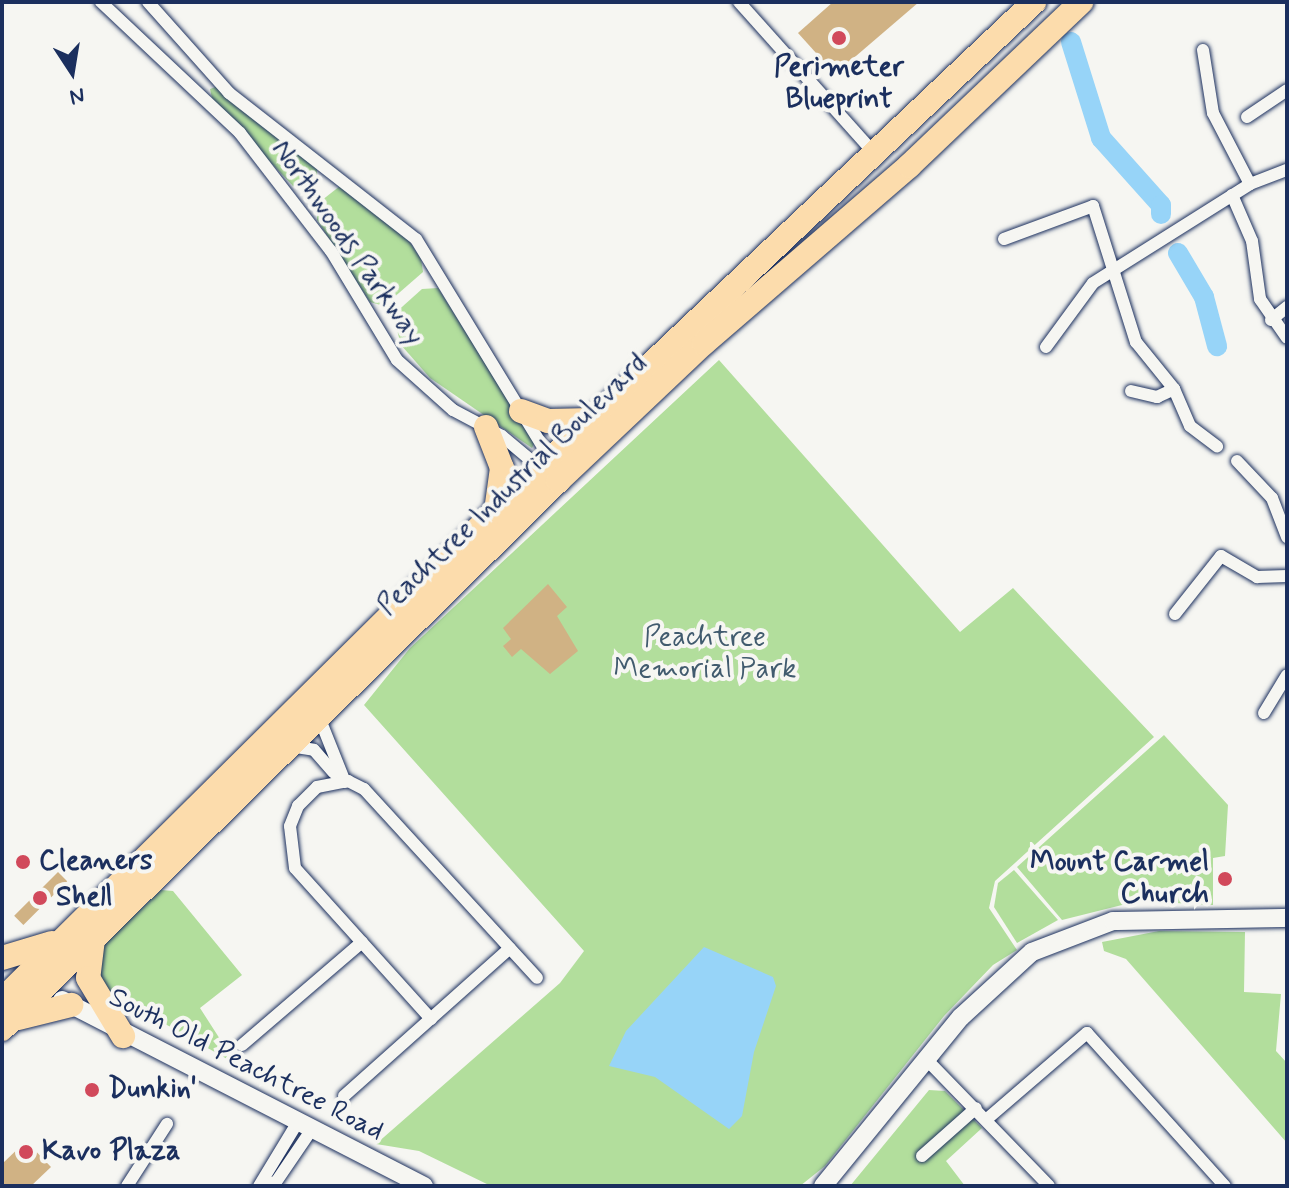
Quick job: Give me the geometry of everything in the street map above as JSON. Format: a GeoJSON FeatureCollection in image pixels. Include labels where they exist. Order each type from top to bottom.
{"type":"FeatureCollection","features":[{"type":"Feature","properties":{"kind":"highway","name":"Peachtree Industrial Boulevard"},"geometry":{"type":"LineString","coordinates":[[4,1027],[35,983],[496,511],[1034,2]]}},
{"type":"Feature","properties":{"kind":"highway","name":"Peachtree Industrial Boulevard"},"geometry":{"type":"LineString","coordinates":[[82,936],[290,746],[704,343],[909,166],[1081,2]]}},
{"type":"Feature","properties":{"kind":"highway"},"geometry":{"type":"LineString","coordinates":[[521,411],[548,421],[592,420]]}},
{"type":"Feature","properties":{"kind":"highway"},"geometry":{"type":"LineString","coordinates":[[486,427],[502,468],[496,511]]}},
{"type":"Feature","properties":{"kind":"highway"},"geometry":{"type":"LineString","coordinates":[[2,961],[28,956],[82,936],[88,978],[123,1036]]}},
{"type":"Feature","properties":{"kind":"highway","name":"Peachtree Industrial Boulevard"},"geometry":{"type":"LineString","coordinates":[[2,1000],[35,983]]}},
{"type":"Feature","properties":{"kind":"highway"},"geometry":{"type":"LineString","coordinates":[[4,1027],[41,1009],[71,1005]]}},
{"type":"Feature","properties":{"kind":"street","name":"Northwoods Parkway"},"geometry":{"type":"LineString","coordinates":[[101,2],[240,133],[331,251],[397,360],[453,410],[486,427],[532,461]]}},
{"type":"Feature","properties":{"kind":"street","name":"Northwoods Parkway"},"geometry":{"type":"LineString","coordinates":[[148,2],[229,93],[416,239],[545,450]]}},
{"type":"Feature","properties":{"kind":"street"},"geometry":{"type":"LineString","coordinates":[[739,2],[875,154]]}},
{"type":"Feature","properties":{"kind":"street"},"geometry":{"type":"LineString","coordinates":[[1203,50],[1213,113],[1250,184]]}},
{"type":"Feature","properties":{"kind":"street"},"geometry":{"type":"LineString","coordinates":[[1247,117],[1287,90]]}},
{"type":"Feature","properties":{"kind":"street"},"geometry":{"type":"LineString","coordinates":[[1046,347],[1093,283],[1250,184],[1287,170]]}},
{"type":"Feature","properties":{"kind":"street"},"geometry":{"type":"LineString","coordinates":[[1232,195],[1248,228],[1260,299],[1271,320],[1287,338]]}},
{"type":"Feature","properties":{"kind":"street"},"geometry":{"type":"LineString","coordinates":[[1004,239],[1093,206],[1136,342],[1174,389],[1190,426],[1217,446]]}},
{"type":"Feature","properties":{"kind":"street"},"geometry":{"type":"LineString","coordinates":[[1271,320],[1287,307]]}},
{"type":"Feature","properties":{"kind":"street"},"geometry":{"type":"LineString","coordinates":[[1131,391],[1157,397],[1174,389]]}},
{"type":"Feature","properties":{"kind":"street"},"geometry":{"type":"LineString","coordinates":[[1237,461],[1272,498],[1287,537]]}},
{"type":"Feature","properties":{"kind":"street"},"geometry":{"type":"LineString","coordinates":[[1175,614],[1221,556],[1257,577],[1287,576]]}},
{"type":"Feature","properties":{"kind":"street"},"geometry":{"type":"LineString","coordinates":[[1264,713],[1287,675]]}},
{"type":"Feature","properties":{"kind":"street"},"geometry":{"type":"LineString","coordinates":[[319,717],[327,753],[340,783],[383,807],[537,978]]}},
{"type":"Feature","properties":{"kind":"street"},"geometry":{"type":"LineString","coordinates":[[290,746],[327,753]]}},
{"type":"Feature","properties":{"kind":"street"},"geometry":{"type":"LineString","coordinates":[[340,783],[317,787],[298,806],[290,826],[291,855],[295,868],[431,1019]]}},
{"type":"Feature","properties":{"kind":"street"},"geometry":{"type":"LineString","coordinates":[[823,1186],[1002,974],[1069,934],[1155,916],[1287,918]]}},
{"type":"Feature","properties":{"kind":"street"},"geometry":{"type":"LineString","coordinates":[[242,1045],[362,942]]}},
{"type":"Feature","properties":{"kind":"street"},"geometry":{"type":"LineString","coordinates":[[344,1096],[510,948]]}},
{"type":"Feature","properties":{"kind":"street","name":"South Old Peachtree Road"},"geometry":{"type":"LineString","coordinates":[[2,961],[123,1036],[303,1129],[424,1186]]}},
{"type":"Feature","properties":{"kind":"street"},"geometry":{"type":"LineString","coordinates":[[987,1119],[1087,1033],[1225,1186]]}},
{"type":"Feature","properties":{"kind":"street"},"geometry":{"type":"LineString","coordinates":[[927,1060],[1049,1186]]}},
{"type":"Feature","properties":{"kind":"street"},"geometry":{"type":"LineString","coordinates":[[922,1156],[976,1108]]}},
{"type":"Feature","properties":{"kind":"street"},"geometry":{"type":"LineString","coordinates":[[127,1186],[167,1124]]}},
{"type":"Feature","properties":{"kind":"street"},"geometry":{"type":"LineString","coordinates":[[260,1186],[269,1162],[303,1129]]}},
{"type":"Feature","properties":{"kind":"street"},"geometry":{"type":"LineString","coordinates":[[260,1186],[284,1173],[303,1129]]}},
{"type":"Feature","properties":{"kind":"street"},"geometry":{"type":"LineString","coordinates":[[269,1162],[284,1173]]}},
{"type":"Feature","properties":{"kind":"green space"},"geometry":{"type":"Polygon","coordinates":[[[218,86],[317,165],[317,184],[305,190],[293,186],[213,102],[210,89],[218,86]]]}},
{"type":"Feature","properties":{"kind":"green space"},"geometry":{"type":"Polygon","coordinates":[[[340,186],[407,238],[421,259],[423,272],[384,306],[370,302],[317,220],[317,204],[340,186]]]}},
{"type":"Feature","properties":{"kind":"green space"},"geometry":{"type":"Polygon","coordinates":[[[438,288],[535,442],[532,448],[430,378],[401,345],[393,315],[422,289],[438,288]]]}},
{"type":"Feature","properties":{"kind":"green space","name":"Peachtree Memorial Park"},"geometry":{"type":"Polygon","coordinates":[[[719,360],[960,632],[1013,588],[1154,737],[995,881],[989,908],[1017,950],[993,965],[944,1016],[825,1166],[800,1186],[491,1186],[419,1151],[376,1144],[560,983],[584,951],[364,705],[410,648],[719,360]]]}},
{"type":"Feature","properties":{"kind":"green space"},"geometry":{"type":"Polygon","coordinates":[[[1164,735],[1228,805],[1225,856],[1213,858],[1213,905],[1138,901],[1062,920],[1017,867],[1164,735]]]}},
{"type":"Feature","properties":{"kind":"green space"},"geometry":{"type":"Polygon","coordinates":[[[1014,870],[1058,920],[1017,943],[994,907],[998,883],[1014,870]]]}},
{"type":"Feature","properties":{"kind":"green space"},"geometry":{"type":"Polygon","coordinates":[[[161,890],[173,891],[242,975],[200,1008],[236,1064],[105,990],[99,980],[97,951],[161,890]]]}},
{"type":"Feature","properties":{"kind":"green space"},"geometry":{"type":"Polygon","coordinates":[[[1159,931],[1245,932],[1244,992],[1281,994],[1276,1051],[1287,1063],[1287,1143],[1126,959],[1104,951],[1102,942],[1159,931]]]}},
{"type":"Feature","properties":{"kind":"green space"},"geometry":{"type":"Polygon","coordinates":[[[929,1090],[945,1091],[982,1128],[946,1161],[965,1186],[850,1186],[929,1090]]]}},
{"type":"Feature","properties":{"kind":"water"},"geometry":{"type":"Polygon","coordinates":[[[704,947],[773,977],[776,986],[754,1052],[742,1116],[729,1129],[655,1077],[609,1066],[626,1031],[704,947]]]}},
{"type":"Feature","properties":{"kind":"building","name":"Perimeter Blueprint"},"geometry":{"type":"Polygon","coordinates":[[[833,2],[919,2],[835,74],[798,33],[833,2]]]}},
{"type":"Feature","properties":{"kind":"building"},"geometry":{"type":"Polygon","coordinates":[[[548,584],[567,607],[557,616],[578,651],[550,674],[521,649],[512,657],[503,646],[511,639],[503,628],[548,584]]]}},
{"type":"Feature","properties":{"kind":"building","name":"Shell"},"geometry":{"type":"Polygon","coordinates":[[[58,872],[67,881],[23,925],[14,916],[58,872]]]}},
{"type":"Feature","properties":{"kind":"building","name":"Kavo Plaza"},"geometry":{"type":"Polygon","coordinates":[[[26,1141],[51,1167],[31,1186],[2,1186],[2,1164],[26,1141]]]}},
{"type":"Feature","properties":{"kind":"waterway"},"geometry":{"type":"LineString","coordinates":[[1071,42],[1101,138],[1161,205],[1161,214]]}},
{"type":"Feature","properties":{"kind":"waterway"},"geometry":{"type":"LineString","coordinates":[[1178,253],[1204,297],[1217,346]]}},
{"type":"Feature","properties":{"kind":"place","name":"Perimeter Blueprint"},"geometry":{"type":"Point","coordinates":[839,38]}},
{"type":"Feature","properties":{"kind":"place","name":"Cleaners"},"geometry":{"type":"Point","coordinates":[23,862]}},
{"type":"Feature","properties":{"kind":"place","name":"Mount Carmel Church"},"geometry":{"type":"Point","coordinates":[1225,879]}},
{"type":"Feature","properties":{"kind":"place","name":"Shell"},"geometry":{"type":"Point","coordinates":[40,898]}},
{"type":"Feature","properties":{"kind":"place","name":"Dunkin'"},"geometry":{"type":"Point","coordinates":[92,1090]}},
{"type":"Feature","properties":{"kind":"place","name":"Kavo Plaza"},"geometry":{"type":"Point","coordinates":[26,1152]}}]}
